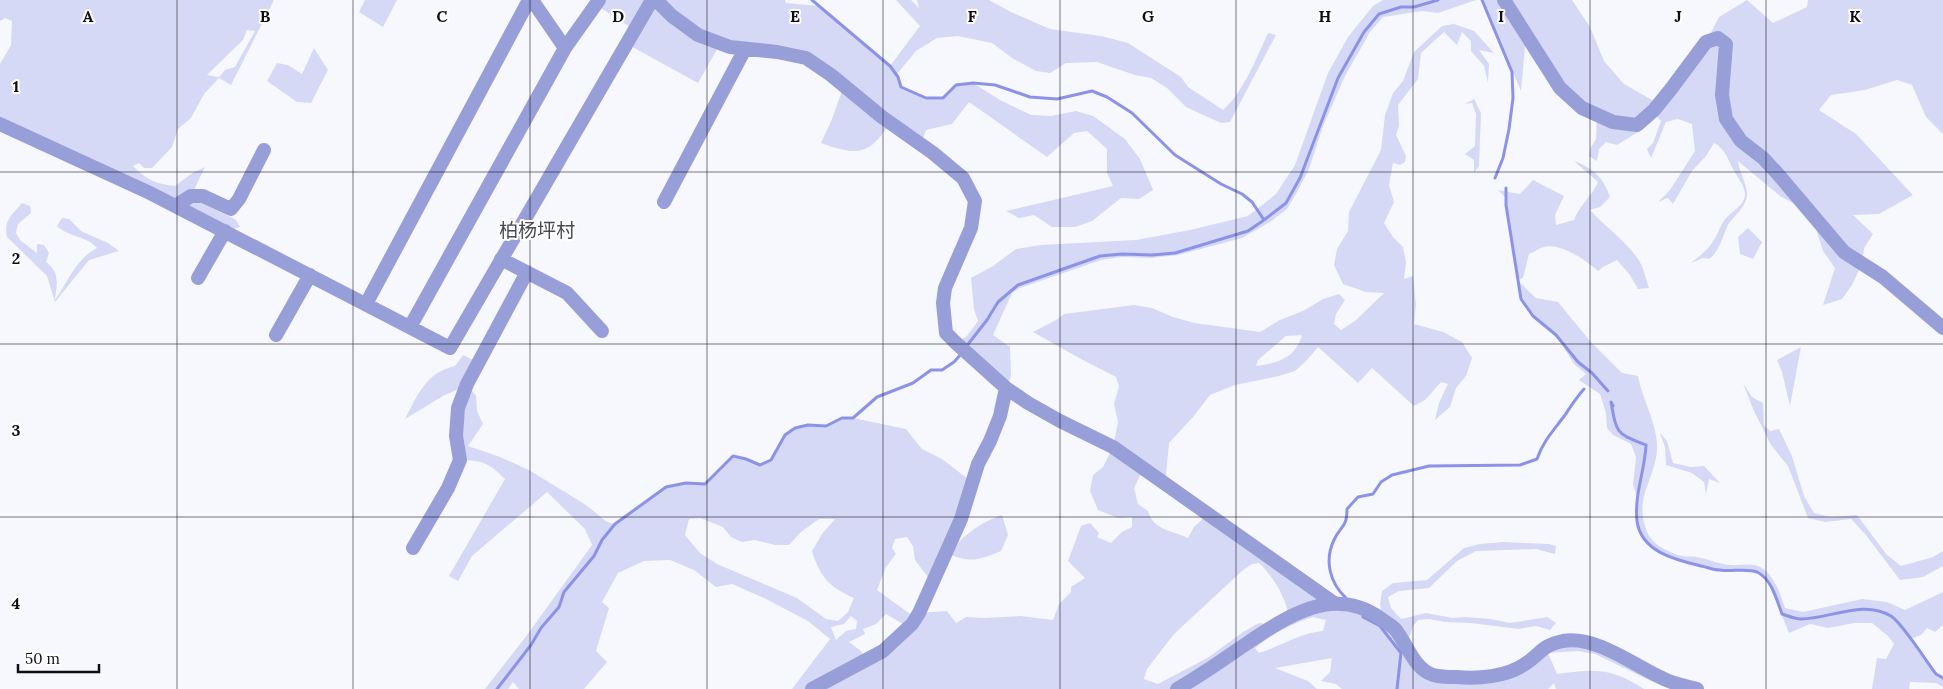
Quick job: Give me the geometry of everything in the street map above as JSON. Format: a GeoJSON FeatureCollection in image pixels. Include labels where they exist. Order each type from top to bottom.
{"type":"FeatureCollection","features":[{"type":"Feature","properties":{"kind":"street"},"geometry":{"type":"LineString","coordinates":[[366,304],[531,0],[565,48]]}},
{"type":"Feature","properties":{"kind":"street"},"geometry":{"type":"LineString","coordinates":[[410,327],[565,48],[599,0]]}},
{"type":"Feature","properties":{"kind":"street"},"geometry":{"type":"LineString","coordinates":[[0,124],[175,206],[450,348],[652,0]]}},
{"type":"Feature","properties":{"kind":"street"},"geometry":{"type":"LineString","coordinates":[[656,0],[672,16],[698,36],[730,47],[778,52],[806,58],[831,75],[882,117],[933,153],[963,178],[975,201],[971,228],[946,288],[942,303],[946,333],[1006,388],[1060,421],[1113,447],[1334,603]]}},
{"type":"Feature","properties":{"kind":"street"},"geometry":{"type":"LineString","coordinates":[[1504,0],[1560,88],[1582,108],[1614,122],[1637,125],[1654,110],[1689,67],[1706,42],[1718,38],[1726,44],[1722,95],[1726,119],[1741,141],[1763,158],[1844,252],[1883,277],[1943,328]]}},
{"type":"Feature","properties":{"kind":"street"},"geometry":{"type":"LineString","coordinates":[[664,202],[745,49]]}},
{"type":"Feature","properties":{"kind":"street"},"geometry":{"type":"LineString","coordinates":[[175,206],[191,196],[203,196],[231,209],[239,199],[264,150]]}},
{"type":"Feature","properties":{"kind":"street"},"geometry":{"type":"LineString","coordinates":[[198,278],[225,231]]}},
{"type":"Feature","properties":{"kind":"street"},"geometry":{"type":"LineString","coordinates":[[501,259],[567,294],[602,331]]}},
{"type":"Feature","properties":{"kind":"street"},"geometry":{"type":"LineString","coordinates":[[414,548],[448,488],[460,460],[456,436],[458,408],[467,384],[527,272]]}},
{"type":"Feature","properties":{"kind":"street"},"geometry":{"type":"LineString","coordinates":[[276,335],[310,275]]}},
{"type":"Feature","properties":{"kind":"street"},"geometry":{"type":"LineString","coordinates":[[812,689],[883,651],[912,624],[919,613],[961,519],[978,464],[1000,416],[1006,388]]}},
{"type":"Feature","properties":{"kind":"street"},"geometry":{"type":"LineString","coordinates":[[1177,689],[1273,625],[1307,609],[1334,603],[1356,605],[1370,611],[1394,628],[1417,664],[1433,674],[1458,678],[1486,678],[1525,664],[1545,646],[1565,641],[1588,644],[1608,650],[1665,680],[1697,689]]}},
{"type":"Feature","properties":{"kind":"shaded area"},"geometry":{"type":"Polygon","coordinates":[[[0,0],[274,0],[231,85],[219,78],[204,94],[191,118],[178,129],[172,147],[152,168],[144,168],[139,163],[133,166],[152,180],[175,186],[191,174],[205,167],[191,196],[236,220],[240,227],[225,231],[0,124],[0,64],[11,45],[12,21],[5,18],[0,21],[0,0]],[[247,30],[243,40],[207,75],[219,77],[225,70],[235,67],[255,31],[247,30]]]}},
{"type":"Feature","properties":{"kind":"shaded area"},"geometry":{"type":"Polygon","coordinates":[[[365,0],[397,0],[383,27],[359,12],[365,0]]]}},
{"type":"Feature","properties":{"kind":"shaded area"},"geometry":{"type":"Polygon","coordinates":[[[599,0],[785,0],[786,3],[819,6],[890,66],[920,26],[896,0],[911,0],[919,8],[917,0],[989,0],[1050,29],[1101,36],[1128,43],[1181,77],[1188,87],[1223,110],[1243,84],[1268,33],[1276,35],[1230,122],[1221,123],[1186,107],[1167,88],[1151,78],[1135,75],[1097,62],[1066,63],[1050,73],[1036,71],[1012,58],[992,43],[958,36],[937,38],[916,51],[897,74],[902,87],[926,98],[943,98],[956,85],[973,83],[1000,100],[1031,115],[1051,116],[1076,111],[1093,116],[1125,139],[1140,159],[1153,190],[1139,199],[1121,198],[1092,221],[1075,227],[1052,227],[1034,215],[1019,218],[1006,211],[1113,186],[1107,173],[1107,149],[1087,131],[1074,133],[1047,157],[969,102],[952,124],[926,130],[921,144],[890,123],[875,142],[868,147],[853,151],[844,150],[821,143],[844,85],[806,58],[720,44],[698,83],[627,44],[635,30],[596,5],[599,0]]]}},
{"type":"Feature","properties":{"kind":"shaded area"},"geometry":{"type":"Polygon","coordinates":[[[1383,0],[1476,0],[1438,13],[1422,11],[1383,17],[1370,32],[1345,76],[1323,126],[1309,169],[1287,209],[1270,222],[1242,238],[1178,255],[1151,258],[1121,257],[1101,260],[1020,288],[1012,293],[993,335],[1010,347],[1011,376],[1006,388],[956,343],[967,336],[978,321],[974,309],[971,278],[993,266],[1016,249],[1041,245],[1136,240],[1190,230],[1248,216],[1276,194],[1295,165],[1328,73],[1348,37],[1373,6],[1383,0]]]}},
{"type":"Feature","properties":{"kind":"shaded area"},"geometry":{"type":"Polygon","coordinates":[[[1482,0],[1572,0],[1590,27],[1604,61],[1624,84],[1659,104],[1706,42],[1719,17],[1747,0],[1773,23],[1807,7],[1808,0],[1943,0],[1943,134],[1926,117],[1912,85],[1897,80],[1865,90],[1831,95],[1819,110],[1856,134],[1913,195],[1879,214],[1853,215],[1873,234],[1864,248],[1862,264],[1852,285],[1842,299],[1823,305],[1835,268],[1823,251],[1811,213],[1780,196],[1738,161],[1747,192],[1746,200],[1728,225],[1713,256],[1709,259],[1703,258],[1691,263],[1710,246],[1724,220],[1744,199],[1744,188],[1723,150],[1714,143],[1706,156],[1692,171],[1673,204],[1668,198],[1658,202],[1670,190],[1695,151],[1692,124],[1678,119],[1666,122],[1651,158],[1647,149],[1653,143],[1661,121],[1657,117],[1643,129],[1617,145],[1606,142],[1599,149],[1597,161],[1589,156],[1590,149],[1596,139],[1597,115],[1582,108],[1526,35],[1521,91],[1482,0]]]}},
{"type":"Feature","properties":{"kind":"shaded area"},"geometry":{"type":"Polygon","coordinates":[[[1454,24],[1474,31],[1494,53],[1479,50],[1489,64],[1488,83],[1484,66],[1471,51],[1471,41],[1462,32],[1457,45],[1444,32],[1421,53],[1418,79],[1398,105],[1399,126],[1396,135],[1406,156],[1405,162],[1400,165],[1393,163],[1389,185],[1394,202],[1384,223],[1393,237],[1403,247],[1406,262],[1404,279],[1413,276],[1416,305],[1414,324],[1443,332],[1462,342],[1472,358],[1466,376],[1456,388],[1450,407],[1435,420],[1439,403],[1448,384],[1441,382],[1425,400],[1414,406],[1372,368],[1358,383],[1318,347],[1295,371],[1235,385],[1210,395],[1169,443],[1165,485],[1143,470],[1134,488],[1138,504],[1148,511],[1150,517],[1158,526],[1188,538],[1194,527],[1208,514],[1292,575],[1383,619],[1380,604],[1382,591],[1393,583],[1427,580],[1464,548],[1480,544],[1503,542],[1556,546],[1555,554],[1536,549],[1476,551],[1457,561],[1429,588],[1399,591],[1388,597],[1391,608],[1401,619],[1426,613],[1453,618],[1491,619],[1510,623],[1547,617],[1556,623],[1550,630],[1536,626],[1519,629],[1429,619],[1418,620],[1413,626],[1406,647],[1433,674],[1486,678],[1545,646],[1588,644],[1673,688],[1649,680],[1595,654],[1578,651],[1548,653],[1557,674],[1602,671],[1612,673],[1644,689],[1556,689],[1554,683],[1548,689],[1342,689],[1336,684],[1321,681],[1330,672],[1332,658],[1275,668],[1308,681],[1317,689],[792,689],[830,639],[808,621],[764,598],[732,584],[716,587],[694,570],[670,560],[644,561],[618,573],[602,602],[609,608],[596,651],[607,662],[584,689],[519,689],[513,682],[508,689],[485,689],[527,635],[592,545],[585,529],[547,492],[472,556],[458,581],[449,576],[505,479],[485,463],[460,460],[467,385],[443,396],[405,419],[429,380],[445,369],[455,366],[463,355],[479,363],[467,384],[476,396],[477,411],[483,424],[468,446],[529,470],[586,505],[607,522],[615,524],[666,487],[686,483],[705,484],[733,456],[759,465],[771,460],[785,435],[795,428],[808,425],[826,426],[842,418],[853,418],[906,429],[922,449],[942,459],[972,482],[956,546],[977,527],[1002,515],[1008,535],[1001,551],[986,557],[974,560],[946,553],[933,584],[915,560],[913,546],[907,537],[895,539],[892,548],[896,554],[886,567],[877,590],[910,614],[903,624],[886,614],[876,624],[863,629],[865,634],[849,642],[861,651],[865,660],[919,613],[947,611],[956,623],[966,617],[1021,616],[1053,620],[1059,604],[1071,592],[1071,587],[1085,578],[1068,561],[1081,526],[1090,523],[1099,533],[1097,537],[1111,543],[1122,532],[1132,527],[1132,517],[1118,518],[1098,510],[1090,491],[1093,475],[1103,467],[1113,447],[1118,422],[1114,404],[1119,386],[1116,377],[1033,332],[1064,314],[1134,305],[1152,308],[1173,317],[1195,323],[1260,332],[1323,299],[1339,294],[1345,300],[1336,314],[1334,324],[1341,330],[1355,321],[1384,293],[1366,292],[1343,284],[1334,265],[1337,249],[1348,231],[1349,212],[1381,150],[1385,115],[1393,93],[1403,81],[1414,52],[1442,26],[1454,24]],[[1302,335],[1286,336],[1258,360],[1256,366],[1278,361],[1295,350],[1302,335]],[[700,518],[689,519],[685,535],[700,553],[717,564],[797,598],[826,619],[838,621],[848,612],[854,598],[838,590],[827,580],[818,568],[812,551],[822,534],[835,519],[819,519],[801,532],[789,545],[775,545],[755,540],[742,542],[731,537],[723,527],[700,518]],[[1259,563],[1252,564],[1174,634],[1147,669],[1144,679],[1158,684],[1209,657],[1243,632],[1259,623],[1273,625],[1289,618],[1282,595],[1270,575],[1259,563]],[[851,616],[844,624],[831,627],[836,640],[846,631],[856,629],[857,621],[851,616]],[[1313,617],[1275,634],[1255,648],[1259,653],[1306,634],[1323,631],[1326,620],[1313,617]]]}},
{"type":"Feature","properties":{"kind":"shaded area"},"geometry":{"type":"Polygon","coordinates":[[[314,48],[328,70],[311,103],[297,102],[267,81],[277,63],[288,65],[302,74],[314,48]]]}},
{"type":"Feature","properties":{"kind":"shaded area"},"geometry":{"type":"Polygon","coordinates":[[[1474,99],[1481,113],[1479,166],[1474,173],[1474,160],[1465,154],[1475,146],[1476,114],[1472,103],[1465,104],[1474,99]]]}},
{"type":"Feature","properties":{"kind":"shaded area"},"geometry":{"type":"Polygon","coordinates":[[[1574,161],[1592,170],[1605,184],[1610,197],[1600,207],[1590,210],[1635,254],[1649,288],[1638,289],[1630,275],[1617,260],[1598,271],[1573,253],[1550,246],[1529,254],[1523,278],[1518,280],[1506,198],[1498,190],[1520,194],[1533,180],[1564,196],[1555,215],[1556,225],[1574,220],[1598,182],[1574,161]]]}},
{"type":"Feature","properties":{"kind":"shaded area"},"geometry":{"type":"Polygon","coordinates":[[[22,203],[30,206],[31,213],[18,224],[16,233],[20,240],[37,253],[37,244],[44,245],[49,253],[46,262],[56,274],[55,300],[78,264],[97,248],[88,241],[61,230],[57,226],[62,218],[69,219],[81,231],[108,243],[119,251],[89,260],[55,302],[47,276],[7,237],[7,222],[22,203]]]}},
{"type":"Feature","properties":{"kind":"shaded area"},"geometry":{"type":"Polygon","coordinates":[[[1748,228],[1762,242],[1753,259],[1740,254],[1738,237],[1748,228]]]}},
{"type":"Feature","properties":{"kind":"shaded area"},"geometry":{"type":"Polygon","coordinates":[[[1518,281],[1536,298],[1558,302],[1590,341],[1622,373],[1638,376],[1652,420],[1657,445],[1654,468],[1646,488],[1642,509],[1648,534],[1654,542],[1667,551],[1682,556],[1697,557],[1726,564],[1758,566],[1770,575],[1776,584],[1785,608],[1803,612],[1862,599],[1887,602],[1905,610],[1943,592],[1943,625],[1935,632],[1927,628],[1921,635],[1910,639],[1936,674],[1943,678],[1943,687],[1936,683],[1910,682],[1909,689],[1872,689],[1877,658],[1886,659],[1894,644],[1888,636],[1872,623],[1854,623],[1828,628],[1810,624],[1789,633],[1767,579],[1757,572],[1720,570],[1679,561],[1663,555],[1646,542],[1637,522],[1638,499],[1633,485],[1636,457],[1631,444],[1613,435],[1607,428],[1606,413],[1600,394],[1579,380],[1586,374],[1574,364],[1556,335],[1533,316],[1521,299],[1518,281]]]}},
{"type":"Feature","properties":{"kind":"shaded area"},"geometry":{"type":"Polygon","coordinates":[[[1801,347],[1790,406],[1782,372],[1777,360],[1801,347]]]}},
{"type":"Feature","properties":{"kind":"shaded area"},"geometry":{"type":"Polygon","coordinates":[[[1743,383],[1752,397],[1763,403],[1764,425],[1770,431],[1779,429],[1792,456],[1804,496],[1814,513],[1831,517],[1857,515],[1887,555],[1901,566],[1933,557],[1943,551],[1943,566],[1923,577],[1900,580],[1865,534],[1851,519],[1825,522],[1808,518],[1788,466],[1771,445],[1753,409],[1743,383]]]}},
{"type":"Feature","properties":{"kind":"shaded area"},"geometry":{"type":"Polygon","coordinates":[[[1660,433],[1667,441],[1673,463],[1691,467],[1704,466],[1720,483],[1709,479],[1706,494],[1704,482],[1692,473],[1666,465],[1665,447],[1660,433]]]}},
{"type":"Feature","properties":{"kind":"waterway"},"geometry":{"type":"LineString","coordinates":[[812,0],[890,66],[898,77],[901,87],[926,98],[943,98],[956,85],[973,83],[995,85],[1030,97],[1057,99],[1092,91],[1107,97],[1132,113],[1175,155],[1221,184],[1242,194],[1252,202],[1264,220]]}},
{"type":"Feature","properties":{"kind":"waterway"},"geometry":{"type":"LineString","coordinates":[[965,348],[987,320],[998,302],[1018,285],[1100,256],[1175,253],[1248,231],[1264,220],[1286,203],[1300,178],[1338,78],[1364,32],[1379,14],[1401,7],[1414,7],[1438,0]]}},
{"type":"Feature","properties":{"kind":"waterway"},"geometry":{"type":"LineString","coordinates":[[1482,0],[1512,72],[1513,98],[1509,129],[1503,158],[1495,178]]}},
{"type":"Feature","properties":{"kind":"waterway"},"geometry":{"type":"LineString","coordinates":[[1506,188],[1506,205],[1521,299],[1533,316],[1556,335],[1578,362],[1592,373],[1608,391]]}},
{"type":"Feature","properties":{"kind":"waterway"},"geometry":{"type":"LineString","coordinates":[[497,689],[531,645],[541,628],[559,607],[564,592],[594,556],[602,540],[615,524],[666,487],[686,483],[705,484],[733,456],[760,465],[771,460],[785,435],[795,428],[808,425],[826,426],[842,418],[853,418],[877,397],[913,383],[931,370],[942,370],[954,362],[962,353]]}},
{"type":"Feature","properties":{"kind":"waterway"},"geometry":{"type":"LineString","coordinates":[[1346,598],[1340,592],[1333,579],[1330,571],[1329,556],[1334,540],[1345,523],[1347,509],[1358,497],[1373,494],[1381,482],[1392,475],[1429,466],[1520,465],[1537,459],[1546,441],[1584,389]]}},
{"type":"Feature","properties":{"kind":"waterway"},"geometry":{"type":"LineString","coordinates":[[1613,406],[1611,402],[1617,427],[1623,435],[1646,445],[1636,511],[1640,532],[1652,547],[1681,561],[1712,569],[1757,572],[1770,585],[1782,614],[1792,617],[1801,619],[1812,618],[1858,609],[1880,611],[1896,620],[1936,674],[1943,678]]}},
{"type":"Feature","properties":{"kind":"waterway"},"geometry":{"type":"LineString","coordinates":[[1363,617],[1380,626],[1401,653],[1397,689]]}},
{"type":"Feature","properties":{"kind":"district","name":"柏杨坪村"},"geometry":{"type":"Point","coordinates":[537,230]}}]}
